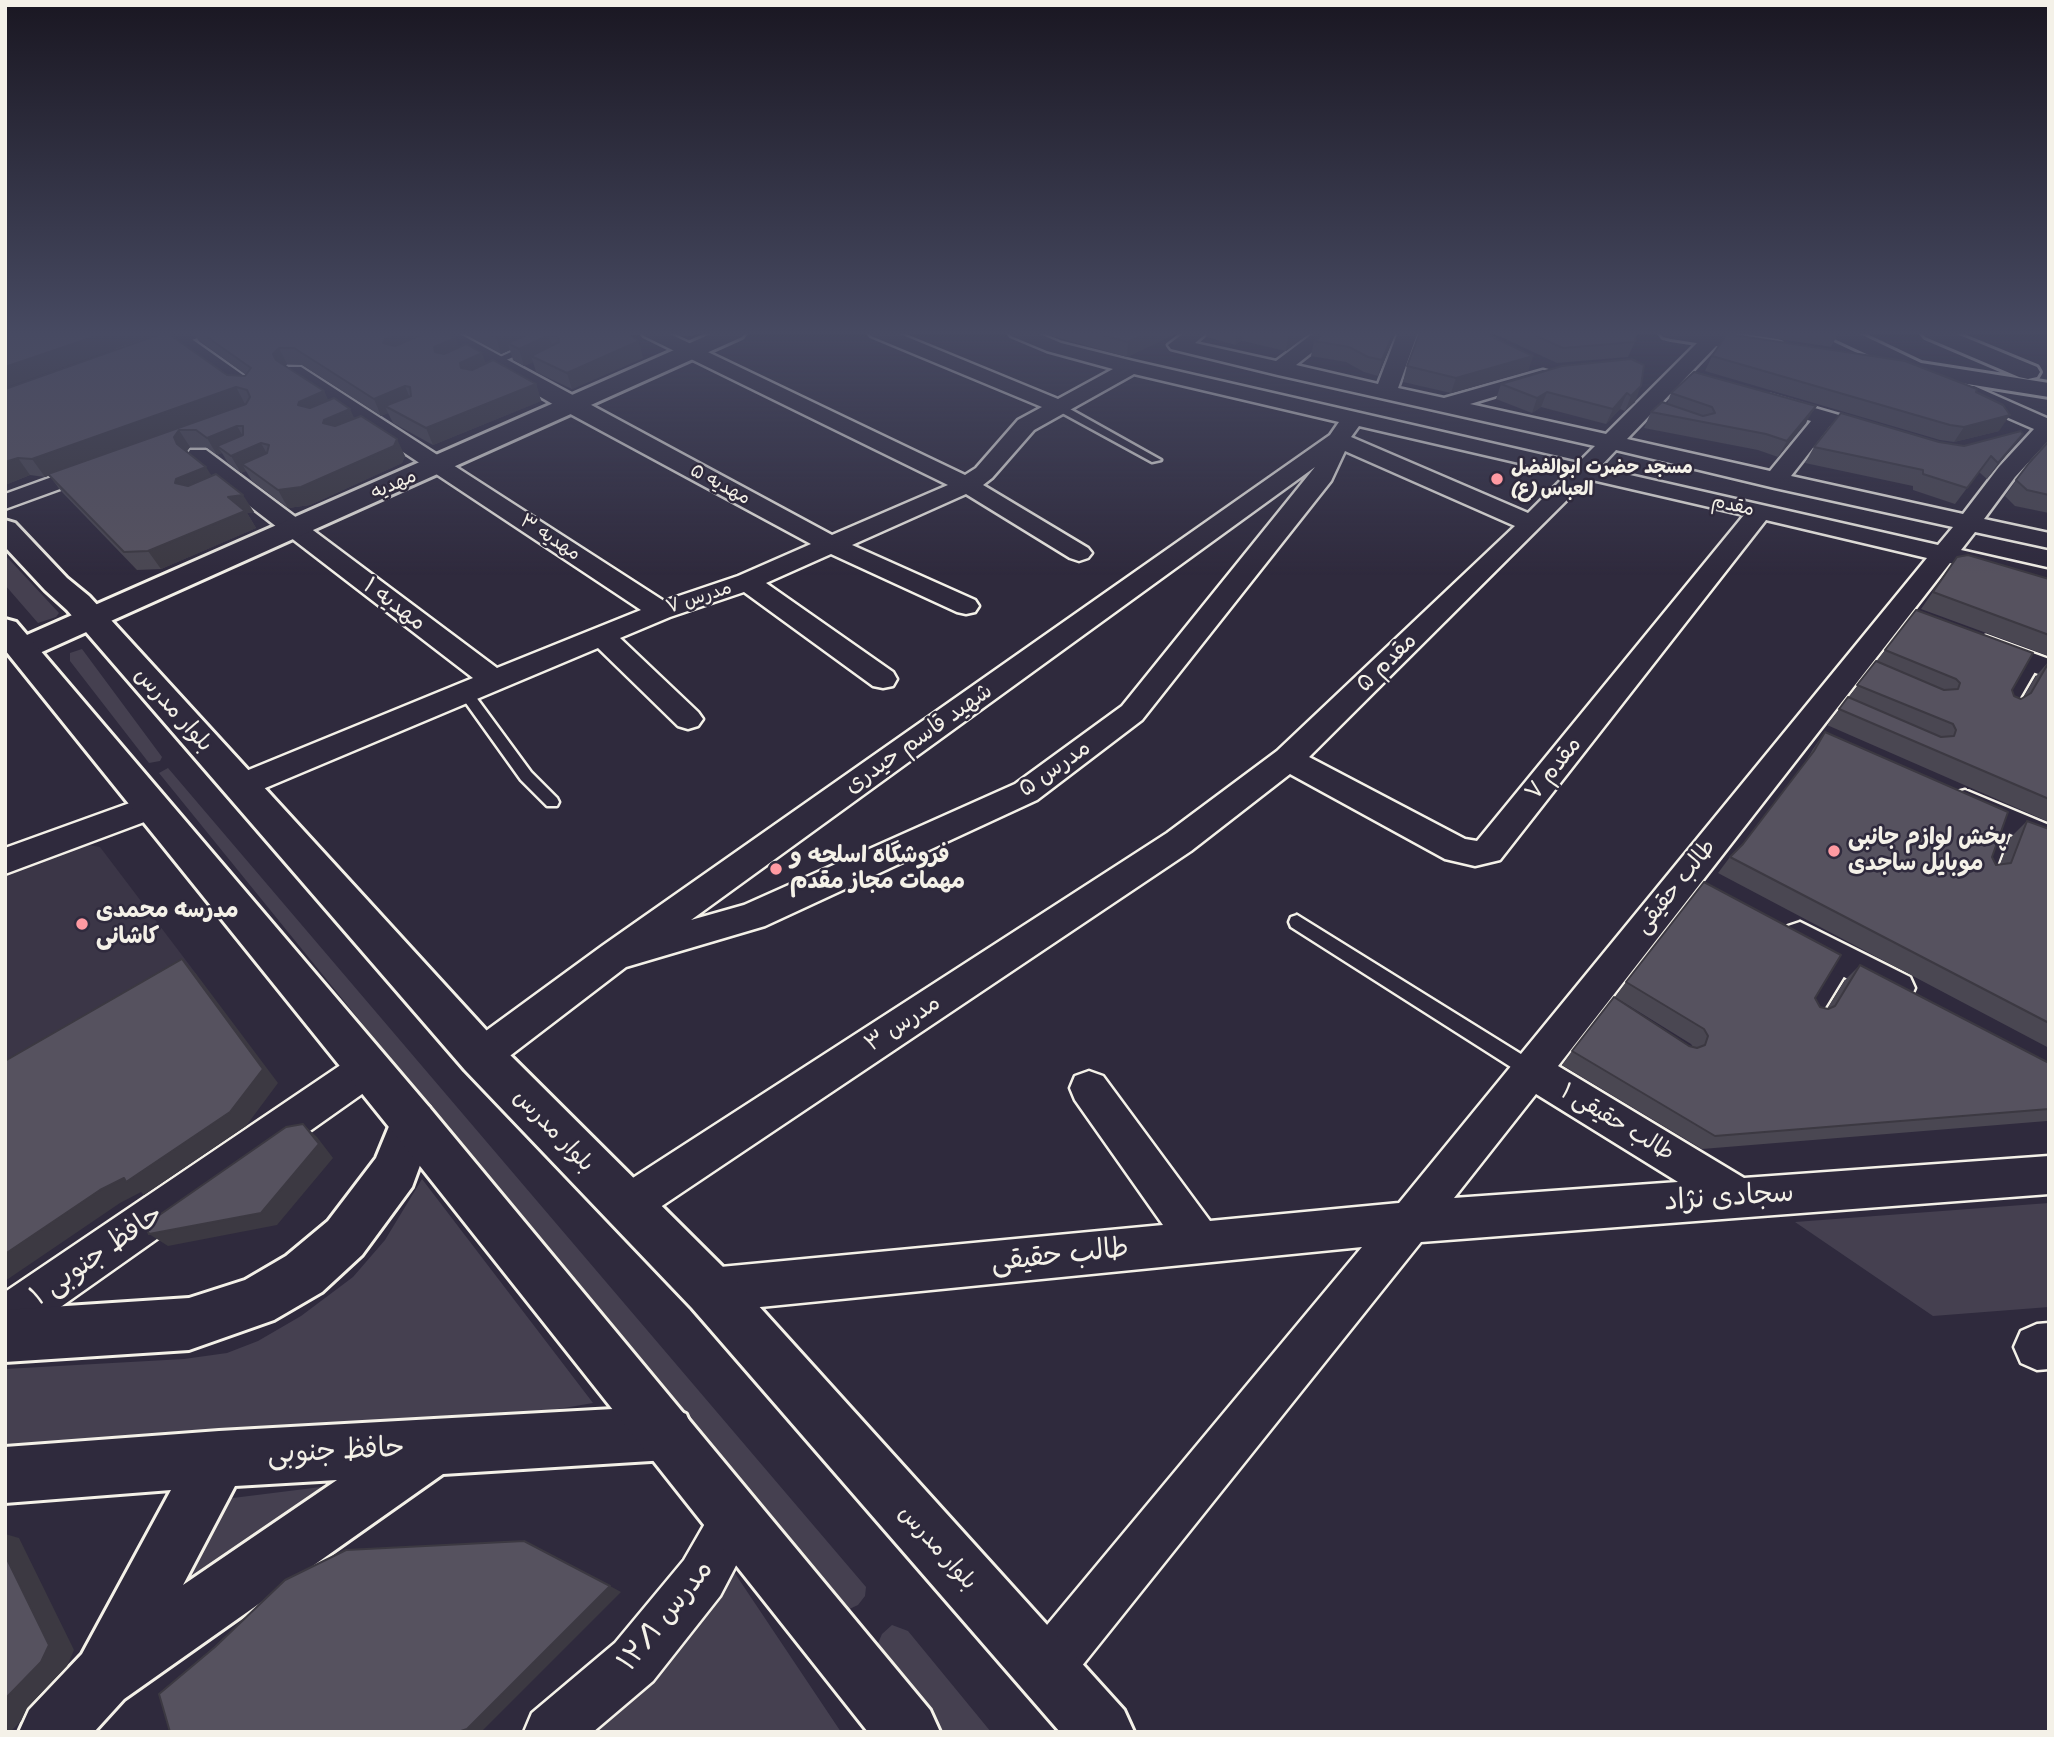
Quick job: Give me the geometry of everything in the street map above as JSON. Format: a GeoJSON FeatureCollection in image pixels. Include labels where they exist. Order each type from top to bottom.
{"type":"FeatureCollection","features":[{"type":"Feature","properties":{"kind":"street","name":"مهدیه ۳"},"geometry":{"type":"LineString","coordinates":[[352,413],[376,424],[662,611]]}},
{"type":"Feature","properties":{"kind":"street","name":"مهدیه"},"geometry":{"type":"LineString","coordinates":[[11,640],[92,619],[553,413]]}},
{"type":"Feature","properties":{"kind":"street","name":"مهدیه ۵"},"geometry":{"type":"LineString","coordinates":[[586,413],[833,546],[966,606]]}},
{"type":"Feature","properties":{"kind":"street"},"geometry":{"type":"LineString","coordinates":[[819,413],[967,485],[1079,553]]}},
{"type":"Feature","properties":{"kind":"street","name":"مدرس ۷"},"geometry":{"type":"LineString","coordinates":[[240,786],[662,611],[747,582],[967,485],[984,473],[1026,425],[1047,413]]}},
{"type":"Feature","properties":{"kind":"street","name":"مقدم"},"geometry":{"type":"LineString","coordinates":[[1291,413],[1346,429],[1583,472],[2049,578]]}},
{"type":"Feature","properties":{"kind":"street","name":"مقدم"},"geometry":{"type":"LineString","coordinates":[[1473,413],[2049,541]]}},
{"type":"Feature","properties":{"kind":"street","name":"مقدم ۵"},"geometry":{"type":"LineString","coordinates":[[1179,842],[1288,759],[1611,444],[1647,413]]}},
{"type":"Feature","properties":{"kind":"street"},"geometry":{"type":"LineString","coordinates":[[1809,413],[1899,440]]}},
{"type":"Feature","properties":{"kind":"street"},"geometry":{"type":"LineString","coordinates":[[2016,413],[2048,427]]}},
{"type":"Feature","properties":{"kind":"street"},"geometry":{"type":"LineString","coordinates":[[1775,481],[1825,418]]}},
{"type":"Feature","properties":{"kind":"street"},"geometry":{"type":"LineString","coordinates":[[2010,438],[2048,427]]}},
{"type":"Feature","properties":{"kind":"street","name":"طالب حقیقی"},"geometry":{"type":"LineString","coordinates":[[1046,1668],[1531,1070],[1699,881],[1860,668],[1909,616],[1943,554],[2007,472],[2048,427]]}},
{"type":"Feature","properties":{"kind":"street"},"geometry":{"type":"LineString","coordinates":[[1346,429],[1531,524]]}},
{"type":"Feature","properties":{"kind":"street","name":"مدرس ۵"},"geometry":{"type":"LineString","coordinates":[[614,956],[753,916],[1026,792],[1132,713],[1323,476],[1346,429]]}},
{"type":"Feature","properties":{"kind":"street","name":"شهید قاسم حیدری"},"geometry":{"type":"LineString","coordinates":[[481,1056],[614,956],[1346,429]]}},
{"type":"Feature","properties":{"kind":"street"},"geometry":{"type":"LineString","coordinates":[[5,502],[120,460]]}},
{"type":"Feature","properties":{"kind":"street","name":"مهدیه ۱"},"geometry":{"type":"LineString","coordinates":[[208,460],[293,530],[494,680]]}},
{"type":"Feature","properties":{"kind":"street","name":"مقدم ۷"},"geometry":{"type":"LineString","coordinates":[[1288,759],[1457,850],[1475,854],[1488,851],[1760,512]]}},
{"type":"Feature","properties":{"kind":"street","name":"بلوار مدرس"},"geometry":{"type":"LineString","coordinates":[[5,529],[92,619],[481,1056],[710,1290],[1102,1732]]}},
{"type":"Feature","properties":{"kind":"street"},"geometry":{"type":"LineString","coordinates":[[56,584],[102,594],[131,593],[162,587],[187,577]]}},
{"type":"Feature","properties":{"kind":"street"},"geometry":{"type":"LineString","coordinates":[[122,653],[124,625],[157,596],[187,577]]}},
{"type":"Feature","properties":{"kind":"street"},"geometry":{"type":"LineString","coordinates":[[747,582],[883,679]]}},
{"type":"Feature","properties":{"kind":"street"},"geometry":{"type":"LineString","coordinates":[[1958,635],[2041,666]]}},
{"type":"Feature","properties":{"kind":"street"},"geometry":{"type":"LineString","coordinates":[[602,636],[688,719]]}},
{"type":"Feature","properties":{"kind":"street"},"geometry":{"type":"LineString","coordinates":[[11,640],[413,1122],[908,1732]]}},
{"type":"Feature","properties":{"kind":"street"},"geometry":{"type":"LineString","coordinates":[[1942,791],[2049,839]]}},
{"type":"Feature","properties":{"kind":"street"},"geometry":{"type":"LineString","coordinates":[[5,861],[152,807]]}},
{"type":"Feature","properties":{"kind":"street","name":"مدرس ۳"},"geometry":{"type":"LineString","coordinates":[[626,1206],[1179,842]]}},
{"type":"Feature","properties":{"kind":"street"},"geometry":{"type":"LineString","coordinates":[[1772,920],[1929,1005]]}},
{"type":"Feature","properties":{"kind":"street","name":"حافظ جنوبی ۱"},"geometry":{"type":"LineString","coordinates":[[5,1319],[368,1068]]}},
{"type":"Feature","properties":{"kind":"street","name":"طالب حقیقی ۱"},"geometry":{"type":"LineString","coordinates":[[1531,1070],[1738,1197]]}},
{"type":"Feature","properties":{"kind":"street"},"geometry":{"type":"LineString","coordinates":[[1089,1088],[1200,1242]]}},
{"type":"Feature","properties":{"kind":"street"},"geometry":{"type":"LineString","coordinates":[[5,1336],[190,1324],[256,1302],[304,1274],[344,1241],[395,1171],[413,1122]]}},
{"type":"Feature","properties":{"kind":"street","name":"سجادی نژاد"},"geometry":{"type":"LineString","coordinates":[[1410,1222],[2049,1175]]}},
{"type":"Feature","properties":{"kind":"street","name":"طالب حقیقی"},"geometry":{"type":"LineString","coordinates":[[710,1290],[1410,1222]]}},
{"type":"Feature","properties":{"kind":"street","name":"حافظ جنوبی"},"geometry":{"type":"LineString","coordinates":[[5,1475],[219,1459],[667,1433]]}},
{"type":"Feature","properties":{"kind":"street"},"geometry":{"type":"LineString","coordinates":[[51,1732],[102,1677],[435,1447]]}},
{"type":"Feature","properties":{"kind":"street"},"geometry":{"type":"LineString","coordinates":[[102,1677],[219,1459]]}},
{"type":"Feature","properties":{"kind":"street","name":"مدرس ۱۲/۱"},"geometry":{"type":"LineString","coordinates":[[551,1732],[642,1653],[702,1577],[724,1542],[735,1518]]}},
{"type":"Feature","properties":{"kind":"lane"},"geometry":{"type":"LineString","coordinates":[[1068,413],[1156,460]]}},
{"type":"Feature","properties":{"kind":"lane"},"geometry":{"type":"LineString","coordinates":[[2007,708],[2041,666]]}},
{"type":"Feature","properties":{"kind":"lane"},"geometry":{"type":"LineString","coordinates":[[465,692],[526,776],[552,802]]}},
{"type":"Feature","properties":{"kind":"lane"},"geometry":{"type":"LineString","coordinates":[[1986,874],[2006,820]]}},
{"type":"Feature","properties":{"kind":"lane"},"geometry":{"type":"LineString","coordinates":[[1297,922],[1531,1070]]}},
{"type":"Feature","properties":{"kind":"lane"},"geometry":{"type":"LineString","coordinates":[[1812,1014],[1844,960]]}},
{"type":"Feature","properties":{"kind":"shaded area"},"geometry":{"type":"Polygon","coordinates":[[[5,555],[59,613],[56,617],[38,623],[5,585],[5,555]]]}},
{"type":"Feature","properties":{"kind":"shaded area"},"geometry":{"type":"Polygon","coordinates":[[[82,649],[162,757],[160,761],[149,763],[70,661],[70,653],[82,649]]]}},
{"type":"Feature","properties":{"kind":"shaded area"},"geometry":{"type":"Polygon","coordinates":[[[168,768],[866,1587],[865,1596],[858,1605],[843,1612],[834,1605],[159,773],[168,768]]]}},
{"type":"Feature","properties":{"kind":"shaded area","name":"مدرسه محمدی کاشانی"},"geometry":{"type":"Polygon","coordinates":[[[83,844],[100,847],[197,975],[5,1085],[5,873],[83,844]]]}},
{"type":"Feature","properties":{"kind":"shaded area"},"geometry":{"type":"Polygon","coordinates":[[[422,1179],[593,1403],[552,1410],[367,1427],[5,1449],[5,1369],[184,1359],[227,1353],[258,1341],[301,1316],[353,1277],[385,1240],[422,1179]]]}},
{"type":"Feature","properties":{"kind":"shaded area"},"geometry":{"type":"Polygon","coordinates":[[[2049,1203],[2049,1307],[1933,1316],[1795,1222],[2049,1203]]]}},
{"type":"Feature","properties":{"kind":"shaded area"},"geometry":{"type":"Polygon","coordinates":[[[361,1482],[169,1609],[209,1501],[361,1482]]]}},
{"type":"Feature","properties":{"kind":"shaded area"},"geometry":{"type":"Polygon","coordinates":[[[734,1572],[841,1732],[582,1732],[693,1621],[734,1572]]]}},
{"type":"Feature","properties":{"kind":"shaded area"},"geometry":{"type":"Polygon","coordinates":[[[892,1625],[908,1631],[991,1732],[939,1732],[876,1648],[882,1634],[892,1625]]]}},
{"type":"Feature","properties":{"kind":"building"},"geometry":{"type":"Polygon","coordinates":[[[5,413],[162,413],[32,459],[18,458],[5,462],[5,413]]]}},
{"type":"Feature","properties":{"kind":"building"},"geometry":{"type":"Polygon","coordinates":[[[220,413],[340,413],[324,420],[323,423],[335,426],[361,416],[397,439],[394,446],[301,487],[278,490],[242,464],[267,453],[269,445],[261,443],[231,456],[217,446],[243,435],[243,426],[207,438],[196,430],[179,430],[174,437],[177,444],[206,467],[176,479],[175,483],[188,486],[216,474],[243,495],[228,497],[245,511],[148,551],[124,552],[48,474],[220,413]]]}},
{"type":"Feature","properties":{"kind":"building"},"geometry":{"type":"Polygon","coordinates":[[[398,413],[463,413],[426,428],[398,413]]]}},
{"type":"Feature","properties":{"kind":"building"},"geometry":{"type":"Polygon","coordinates":[[[1657,413],[1694,413],[1703,416],[1715,413],[1810,413],[1787,441],[1766,434],[1657,413]]]}},
{"type":"Feature","properties":{"kind":"building"},"geometry":{"type":"Polygon","coordinates":[[[1841,413],[1939,442],[1964,446],[2021,431],[2023,434],[1998,463],[1991,456],[1967,488],[1923,474],[1923,470],[1814,447],[1841,413]]]}},
{"type":"Feature","properties":{"kind":"building"},"geometry":{"type":"Polygon","coordinates":[[[1909,413],[2010,415],[1964,427],[1909,413]]]}},
{"type":"Feature","properties":{"kind":"building"},"geometry":{"type":"Polygon","coordinates":[[[2049,441],[2049,495],[2027,490],[2016,480],[2049,441]]]}},
{"type":"Feature","properties":{"kind":"building"},"geometry":{"type":"Polygon","coordinates":[[[1968,555],[2049,579],[2049,635],[1933,592],[1957,557],[1968,555]]]}},
{"type":"Feature","properties":{"kind":"building"},"geometry":{"type":"Polygon","coordinates":[[[1916,610],[2033,653],[2012,690],[2014,696],[2021,699],[2031,693],[2049,662],[2049,799],[1839,709],[1848,697],[1941,737],[1954,736],[1956,730],[1953,724],[1857,685],[1876,661],[1944,690],[1958,689],[1960,683],[1956,679],[1885,650],[1916,610]]]}},
{"type":"Feature","properties":{"kind":"building"},"geometry":{"type":"Polygon","coordinates":[[[1825,732],[2008,812],[1992,857],[1996,865],[2011,863],[2027,821],[2049,829],[2049,1023],[1730,857],[1743,844],[1814,751],[1825,732]]]}},
{"type":"Feature","properties":{"kind":"building"},"geometry":{"type":"Polygon","coordinates":[[[1704,882],[1841,955],[1815,998],[1820,1007],[1828,1009],[1835,1006],[1860,965],[2049,1063],[2049,1109],[1715,1136],[1572,1051],[1614,997],[1689,1046],[1697,1048],[1705,1045],[1708,1036],[1704,1029],[1626,982],[1704,882]]]}},
{"type":"Feature","properties":{"kind":"building"},"geometry":{"type":"Polygon","coordinates":[[[182,959],[263,1069],[230,1112],[126,1182],[124,1178],[100,1190],[5,1254],[5,1061],[182,959]]]}},
{"type":"Feature","properties":{"kind":"building"},"geometry":{"type":"Polygon","coordinates":[[[303,1124],[319,1144],[261,1213],[149,1234],[145,1225],[286,1127],[303,1124]]]}},
{"type":"Feature","properties":{"kind":"building"},"geometry":{"type":"Polygon","coordinates":[[[524,1541],[610,1586],[467,1729],[458,1732],[170,1732],[159,1694],[215,1647],[285,1580],[346,1550],[524,1541]]]}},
{"type":"Feature","properties":{"kind":"building"},"geometry":{"type":"Polygon","coordinates":[[[5,1555],[49,1645],[41,1662],[5,1699],[5,1555]]]}},
{"type":"Feature","properties":{"kind":"place","name":"مسجد حضرت ابوالفضل العباس (ع)"},"geometry":{"type":"Point","coordinates":[1497,479]}},
{"type":"Feature","properties":{"kind":"place","name":"پخش لوازم جانبی موبایل ساجدی"},"geometry":{"type":"Point","coordinates":[1834,851]}},
{"type":"Feature","properties":{"kind":"place","name":"فروشگاه اسلحه و مهمات مجاز مقدم"},"geometry":{"type":"Point","coordinates":[776,869]}},
{"type":"Feature","properties":{"kind":"place","name":"مدرسه محمدی کاشانی"},"geometry":{"type":"Point","coordinates":[82,924]}}]}
